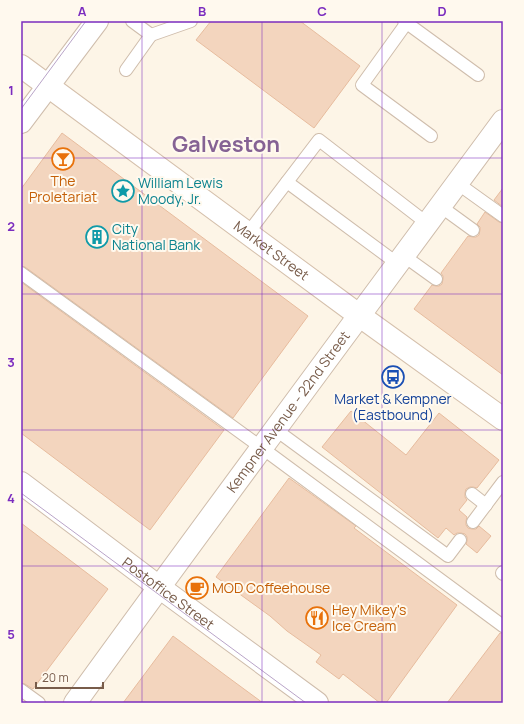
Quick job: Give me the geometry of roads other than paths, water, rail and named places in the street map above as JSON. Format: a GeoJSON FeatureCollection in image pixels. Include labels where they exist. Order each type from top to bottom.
{"type":"FeatureCollection","features":[{"type":"Feature","properties":{"kind":"street"},"geometry":{"type":"LineString","coordinates":[[21,122],[97,21]]}},
{"type":"Feature","properties":{"kind":"street","name":"Market Street"},"geometry":{"type":"LineString","coordinates":[[21,66],[360,316],[501,413]]}},
{"type":"Feature","properties":{"kind":"street","name":"Kempner Avenue - 22nd Street"},"geometry":{"type":"LineString","coordinates":[[75,703],[503,121]]}},
{"type":"Feature","properties":{"kind":"street","name":"Postoffice Street"},"geometry":{"type":"LineString","coordinates":[[21,483],[317,703]]}},
{"type":"Feature","properties":{"kind":"lane"},"geometry":{"type":"LineString","coordinates":[[132,21],[151,35]]}},
{"type":"Feature","properties":{"kind":"lane"},"geometry":{"type":"LineString","coordinates":[[126,70],[151,35],[192,21]]}},
{"type":"Feature","properties":{"kind":"lane"},"geometry":{"type":"LineString","coordinates":[[431,136],[362,85],[406,22],[478,75]]}},
{"type":"Feature","properties":{"kind":"lane"},"geometry":{"type":"LineString","coordinates":[[248,233],[319,140],[428,224]]}},
{"type":"Feature","properties":{"kind":"lane"},"geometry":{"type":"LineString","coordinates":[[287,182],[401,260],[436,279]]}},
{"type":"Feature","properties":{"kind":"lane"},"geometry":{"type":"LineString","coordinates":[[457,183],[503,216]]}},
{"type":"Feature","properties":{"kind":"lane"},"geometry":{"type":"LineString","coordinates":[[440,206],[473,230]]}},
{"type":"Feature","properties":{"kind":"lane"},"geometry":{"type":"LineString","coordinates":[[21,273],[262,448],[503,626]]}},
{"type":"Feature","properties":{"kind":"lane"},"geometry":{"type":"LineString","coordinates":[[276,430],[382,501],[448,556],[460,540]]}},
{"type":"Feature","properties":{"kind":"lane"},"geometry":{"type":"LineString","coordinates":[[473,522],[503,482]]}},
{"type":"Feature","properties":{"kind":"lane"},"geometry":{"type":"LineString","coordinates":[[472,494],[486,505]]}},
{"type":"Feature","properties":{"kind":"lane"},"geometry":{"type":"LineString","coordinates":[[21,690],[39,703]]}},
{"type":"Feature","properties":{"kind":"tram line"},"geometry":{"type":"LineString","coordinates":[[21,109],[86,21]]}},
{"type":"Feature","properties":{"kind":"tram line"},"geometry":{"type":"LineString","coordinates":[[21,493],[306,703]]}},
{"type":"Feature","properties":{"kind":"place","name":"The Proletariat"},"geometry":{"type":"Point","coordinates":[63,159]}},
{"type":"Feature","properties":{"kind":"place","name":"William Lewis Moody, Jr."},"geometry":{"type":"Point","coordinates":[123,191]}},
{"type":"Feature","properties":{"kind":"place","name":"City National Bank"},"geometry":{"type":"Point","coordinates":[97,237]}},
{"type":"Feature","properties":{"kind":"place","name":"Market & Kempner (Eastbound)"},"geometry":{"type":"Point","coordinates":[393,377]}},
{"type":"Feature","properties":{"kind":"place","name":"MOD Coffeehouse"},"geometry":{"type":"Point","coordinates":[197,588]}},
{"type":"Feature","properties":{"kind":"place","name":"Hey Mikey's Ice Cream"},"geometry":{"type":"Point","coordinates":[317,618]}},
{"type":"Feature","properties":{"kind":"district","name":"Galveston"},"geometry":{"type":"Point","coordinates":[226,144]}}]}
